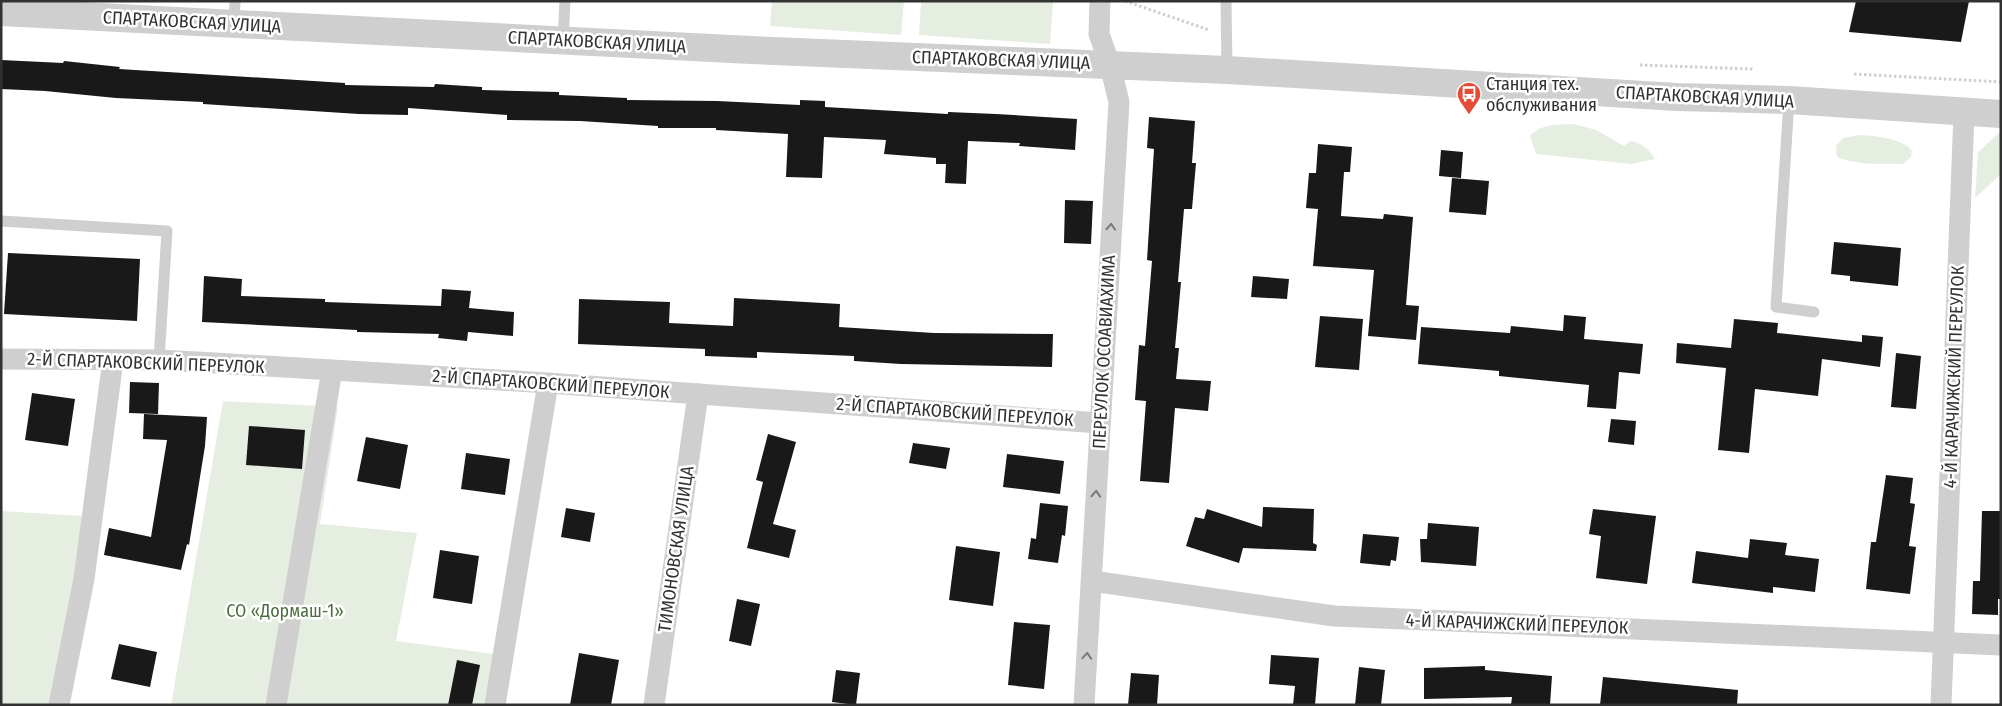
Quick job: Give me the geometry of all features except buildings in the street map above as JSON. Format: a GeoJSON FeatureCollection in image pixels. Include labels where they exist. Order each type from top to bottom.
{"type":"FeatureCollection","features":[{"type":"Feature","properties":{"kind":"street","name":"ПЕРЕУЛОК ОСОАВИАХИМА"},"geometry":{"type":"LineString","coordinates":[[1084,705],[1119,102],[1110,64],[1099,34],[1100,1]]}},
{"type":"Feature","properties":{"kind":"street","name":"СПАРТАКОВСКАЯ УЛИЦА"},"geometry":{"type":"LineString","coordinates":[[1,12],[235,13],[563,40],[751,50],[1110,64],[1677,96],[1789,100],[2001,114]]}},
{"type":"Feature","properties":{"kind":"street","name":"4-Й КАРАЧИЖСКИЙ ПЕРЕУЛОК"},"geometry":{"type":"LineString","coordinates":[[1942,705],[1964,112]]}},
{"type":"Feature","properties":{"kind":"street","name":"2-Й СПАРТАКОВСКИЙ ПЕРЕУЛОК"},"geometry":{"type":"LineString","coordinates":[[1,359],[159,360],[332,370],[548,383],[1100,423]]}},
{"type":"Feature","properties":{"kind":"street"},"geometry":{"type":"LineString","coordinates":[[59,705],[84,579],[113,360]]}},
{"type":"Feature","properties":{"kind":"street"},"geometry":{"type":"LineString","coordinates":[[276,705],[332,370]]}},
{"type":"Feature","properties":{"kind":"street"},"geometry":{"type":"LineString","coordinates":[[495,705],[548,383]]}},
{"type":"Feature","properties":{"kind":"street","name":"ТИМОНОВСКАЯ УЛИЦА"},"geometry":{"type":"LineString","coordinates":[[654,705],[698,394]]}},
{"type":"Feature","properties":{"kind":"street","name":"4-Й КАРАЧИЖСКИЙ ПЕРЕУЛОК"},"geometry":{"type":"LineString","coordinates":[[1092,581],[1334,616],[2001,645]]}},
{"type":"Feature","properties":{"kind":"lane"},"geometry":{"type":"LineString","coordinates":[[563,40],[565,1]]}},
{"type":"Feature","properties":{"kind":"lane"},"geometry":{"type":"LineString","coordinates":[[1226,1],[1226,70]]}},
{"type":"Feature","properties":{"kind":"lane"},"geometry":{"type":"LineString","coordinates":[[1789,100],[1776,307],[1814,312]]}},
{"type":"Feature","properties":{"kind":"lane"},"geometry":{"type":"LineString","coordinates":[[1,221],[167,231],[159,360]]}},
{"type":"Feature","properties":{"kind":"path"},"geometry":{"type":"LineString","coordinates":[[1124,1],[1226,37]]}},
{"type":"Feature","properties":{"kind":"path"},"geometry":{"type":"LineString","coordinates":[[1635,65],[1755,69]]}},
{"type":"Feature","properties":{"kind":"path"},"geometry":{"type":"LineString","coordinates":[[1853,74],[2001,82]]}},
{"type":"Feature","properties":{"kind":"green space"},"geometry":{"type":"Polygon","coordinates":[[[772,1],[904,1],[901,35],[770,26],[772,1]]]}},
{"type":"Feature","properties":{"kind":"green space"},"geometry":{"type":"Polygon","coordinates":[[[921,1],[1053,1],[1050,44],[919,35],[921,1]]]}},
{"type":"Feature","properties":{"kind":"green space"},"geometry":{"type":"Polygon","coordinates":[[[1573,124],[1596,130],[1624,146],[1630,141],[1638,143],[1647,149],[1655,159],[1631,164],[1536,154],[1530,136],[1545,127],[1573,124]]]}},
{"type":"Feature","properties":{"kind":"green space"},"geometry":{"type":"Polygon","coordinates":[[[2001,133],[2001,174],[1975,198],[1978,152],[2001,133]]]}},
{"type":"Feature","properties":{"kind":"green space"},"geometry":{"type":"Polygon","coordinates":[[[1860,135],[1896,140],[1912,151],[1911,157],[1903,164],[1878,164],[1861,163],[1837,157],[1836,146],[1843,138],[1860,135]]]}},
{"type":"Feature","properties":{"kind":"green space","name":"СО «Дормаш-1»"},"geometry":{"type":"Polygon","coordinates":[[[223,401],[338,407],[320,524],[417,533],[396,641],[494,654],[486,705],[171,705],[223,401]]]}},
{"type":"Feature","properties":{"kind":"green space"},"geometry":{"type":"Polygon","coordinates":[[[1,511],[99,517],[66,705],[1,705],[1,511]]]}},
{"type":"Feature","properties":{"kind":"place","name":"Станция тех. обслуживания"},"geometry":{"type":"Point","coordinates":[1469,115]}}]}
